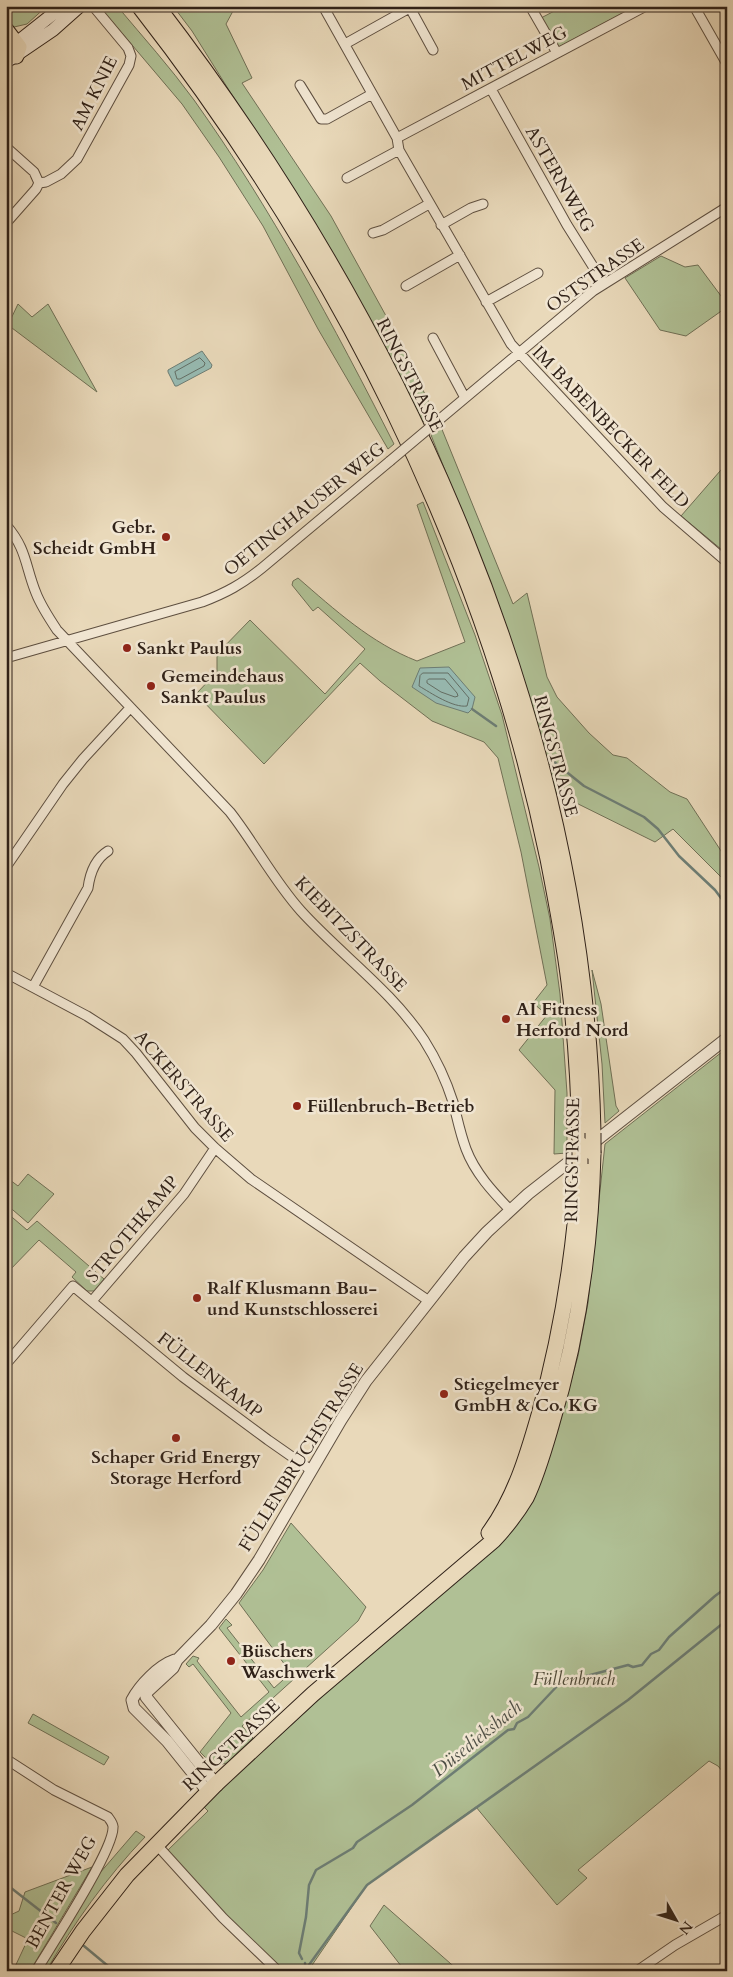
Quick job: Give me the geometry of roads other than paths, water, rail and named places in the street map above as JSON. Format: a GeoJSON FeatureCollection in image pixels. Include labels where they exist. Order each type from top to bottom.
{"type":"FeatureCollection","features":[{"type":"Feature","properties":{"kind":"main road"},"geometry":{"type":"LineString","coordinates":[[10,53],[63,6]]}},
{"type":"Feature","properties":{"kind":"main road"},"geometry":{"type":"LineString","coordinates":[[10,53],[53,30],[80,6]]}},
{"type":"Feature","properties":{"kind":"main road","name":"RINGSTRASSE"},"geometry":{"type":"LineString","coordinates":[[139,6],[238,143],[320,275],[366,358],[433,498],[459,562],[503,685],[529,778],[558,910],[569,980],[579,1089],[580,1164],[578,1204],[567,1294],[550,1374],[518,1482],[500,1518],[486,1538],[457,1570]]}},
{"type":"Feature","properties":{"kind":"main road","name":"RINGSTRASSE"},"geometry":{"type":"LineString","coordinates":[[56,1971],[112,1892],[156,1844],[212,1788],[313,1694],[494,1540],[507,1526],[526,1497],[541,1459],[566,1372],[582,1297],[589,1243],[593,1133],[592,1071],[585,993],[574,920],[556,830],[534,741],[514,672],[472,555],[407,409],[328,260],[241,123],[157,6]]}},
{"type":"Feature","properties":{"kind":"main road"},"geometry":{"type":"LineString","coordinates":[[6,30],[10,53]]}},
{"type":"Feature","properties":{"kind":"street","name":"AM KNIE"},"geometry":{"type":"LineString","coordinates":[[38,183],[46,182],[62,174],[77,159],[129,65],[131,56],[128,48],[93,6]]}},
{"type":"Feature","properties":{"kind":"street","name":"IM BABENBECKER FELD"},"geometry":{"type":"LineString","coordinates":[[323,6],[397,138],[399,150],[441,226],[460,255],[503,332],[518,353],[663,507],[727,562]]}},
{"type":"Feature","properties":{"kind":"street"},"geometry":{"type":"LineString","coordinates":[[530,6],[557,53]]}},
{"type":"Feature","properties":{"kind":"street","name":"MITTELWEG"},"geometry":{"type":"LineString","coordinates":[[397,138],[646,6]]}},
{"type":"Feature","properties":{"kind":"street"},"geometry":{"type":"LineString","coordinates":[[694,6],[727,64]]}},
{"type":"Feature","properties":{"kind":"street"},"geometry":{"type":"LineString","coordinates":[[345,44],[411,7],[433,50]]}},
{"type":"Feature","properties":{"kind":"street"},"geometry":{"type":"LineString","coordinates":[[300,85],[321,119],[327,119],[372,94]]}},
{"type":"Feature","properties":{"kind":"street","name":"ASTERNWEG"},"geometry":{"type":"LineString","coordinates":[[491,89],[567,225],[604,284]]}},
{"type":"Feature","properties":{"kind":"street"},"geometry":{"type":"LineString","coordinates":[[6,147],[34,172],[38,183],[36,190],[6,223]]}},
{"type":"Feature","properties":{"kind":"street"},"geometry":{"type":"LineString","coordinates":[[347,178],[399,150]]}},
{"type":"Feature","properties":{"kind":"street"},"geometry":{"type":"LineString","coordinates":[[373,233],[429,204]]}},
{"type":"Feature","properties":{"kind":"street"},"geometry":{"type":"LineString","coordinates":[[441,226],[471,208],[483,204]]}},
{"type":"Feature","properties":{"kind":"street","name":"OSTSTRASSE"},"geometry":{"type":"LineString","coordinates":[[440,419],[604,284],[727,207]]}},
{"type":"Feature","properties":{"kind":"street"},"geometry":{"type":"LineString","coordinates":[[406,286],[460,255]]}},
{"type":"Feature","properties":{"kind":"street"},"geometry":{"type":"LineString","coordinates":[[486,302],[538,273]]}},
{"type":"Feature","properties":{"kind":"street"},"geometry":{"type":"LineString","coordinates":[[433,338],[465,398]]}},
{"type":"Feature","properties":{"kind":"street","name":"OETINGHAUSER WEG"},"geometry":{"type":"LineString","coordinates":[[6,658],[202,602],[240,585],[440,419]]}},
{"type":"Feature","properties":{"kind":"street","name":"KIEBITZSTRASSE"},"geometry":{"type":"LineString","coordinates":[[6,525],[24,551],[36,592],[46,613],[66,641],[230,812],[247,834],[280,885],[304,914],[405,1013],[439,1065],[453,1103],[458,1128],[466,1151],[489,1188],[510,1210]]}},
{"type":"Feature","properties":{"kind":"street"},"geometry":{"type":"LineString","coordinates":[[6,867],[63,784],[83,759],[130,708]]}},
{"type":"Feature","properties":{"kind":"street"},"geometry":{"type":"LineString","coordinates":[[33,987],[88,888],[90,875],[100,856],[108,851]]}},
{"type":"Feature","properties":{"kind":"street","name":"ACKERSTRASSE"},"geometry":{"type":"LineString","coordinates":[[6,973],[106,1027],[123,1040],[136,1053],[190,1121],[215,1148],[275,1197],[429,1301]]}},
{"type":"Feature","properties":{"kind":"street","name":"FÜLLENBRUCHSTRASSE"},"geometry":{"type":"LineString","coordinates":[[146,1697],[147,1692],[173,1668],[177,1660],[211,1626],[236,1594],[259,1560],[311,1470],[366,1382],[464,1257],[510,1210],[727,1038]]}},
{"type":"Feature","properties":{"kind":"street","name":"STROTHKAMP"},"geometry":{"type":"LineString","coordinates":[[6,1364],[71,1287],[76,1288],[92,1301],[184,1194],[215,1148]]}},
{"type":"Feature","properties":{"kind":"street","name":"FÜLLENKAMP"},"geometry":{"type":"LineString","coordinates":[[92,1301],[183,1377],[275,1446],[311,1470]]}},
{"type":"Feature","properties":{"kind":"street","name":"FÜLLENBRUCHSTRASSE"},"geometry":{"type":"LineString","coordinates":[[132,1700],[138,1689],[167,1663],[177,1660]]}},
{"type":"Feature","properties":{"kind":"street"},"geometry":{"type":"LineString","coordinates":[[146,1697],[212,1788],[134,1708],[132,1700],[146,1697]]}},
{"type":"Feature","properties":{"kind":"street","name":"BENTER WEG"},"geometry":{"type":"LineString","coordinates":[[6,1759],[54,1790],[108,1817],[113,1829],[108,1844],[80,1897],[36,1971]]}},
{"type":"Feature","properties":{"kind":"street"},"geometry":{"type":"LineString","coordinates":[[156,1844],[223,1918],[278,1971]]}},
{"type":"Feature","properties":{"kind":"street"},"geometry":{"type":"LineString","coordinates":[[641,1970],[675,1945],[727,1915]]}},
{"type":"Feature","properties":{"kind":"water"},"geometry":{"type":"Polygon","coordinates":[[[202,351],[212,365],[211,368],[175,386],[168,370],[202,351]]]}},
{"type":"Feature","properties":{"kind":"water"},"geometry":{"type":"Polygon","coordinates":[[[449,667],[475,697],[472,709],[468,713],[436,703],[412,687],[420,668],[449,667]]]}},
{"type":"Feature","properties":{"kind":"waterway"},"geometry":{"type":"LineString","coordinates":[[472,709],[496,726]]}},
{"type":"Feature","properties":{"kind":"waterway"},"geometry":{"type":"LineString","coordinates":[[553,761],[584,786],[644,817],[658,829],[679,856],[715,890],[727,906]]}},
{"type":"Feature","properties":{"kind":"waterway","name":"Düsedieksbach"},"geometry":{"type":"LineString","coordinates":[[302,1959],[299,1953],[306,1917],[309,1885],[316,1870],[353,1848],[357,1842],[412,1805],[508,1730],[514,1729],[517,1723],[528,1717],[560,1683],[628,1665],[633,1667],[642,1665],[651,1654],[659,1650],[669,1637],[727,1587]]}},
{"type":"Feature","properties":{"kind":"waterway"},"geometry":{"type":"LineString","coordinates":[[306,1969],[367,1885],[628,1700],[727,1620]]}},
{"type":"Feature","properties":{"kind":"waterway"},"geometry":{"type":"LineString","coordinates":[[6,1884],[56,1923]]}},
{"type":"Feature","properties":{"kind":"waterway"},"geometry":{"type":"LineString","coordinates":[[84,1946],[114,1971]]}},
{"type":"Feature","properties":{"kind":"waterway","name":"Düsedieksbach"},"geometry":{"type":"LineString","coordinates":[[305,1963],[306,1971]]}},
{"type":"Feature","properties":{"kind":"place","name":"Gebr. Scheidt GmbH"},"geometry":{"type":"Point","coordinates":[166,537]}},
{"type":"Feature","properties":{"kind":"place","name":"Sankt Paulus"},"geometry":{"type":"Point","coordinates":[127,648]}},
{"type":"Feature","properties":{"kind":"place","name":"Gemeindehaus Sankt Paulus"},"geometry":{"type":"Point","coordinates":[151,686]}},
{"type":"Feature","properties":{"kind":"place","name":"AI Fitness Herford Nord"},"geometry":{"type":"Point","coordinates":[506,1019]}},
{"type":"Feature","properties":{"kind":"place","name":"Füllenbruch-Betrieb"},"geometry":{"type":"Point","coordinates":[297,1106]}},
{"type":"Feature","properties":{"kind":"place","name":"Ralf Klusmann Bau- und Kunstschlosserei"},"geometry":{"type":"Point","coordinates":[197,1298]}},
{"type":"Feature","properties":{"kind":"place","name":"Stiegelmeyer GmbH & Co. KG"},"geometry":{"type":"Point","coordinates":[444,1394]}},
{"type":"Feature","properties":{"kind":"place","name":"Schaper Grid Energy Storage Herford"},"geometry":{"type":"Point","coordinates":[176,1438]}},
{"type":"Feature","properties":{"kind":"place","name":"Büschers Waschwerk"},"geometry":{"type":"Point","coordinates":[231,1661]}},
{"type":"Feature","properties":{"kind":"park label","name":"Füllenbruch"},"geometry":{"type":"Point","coordinates":[574,1679]}}]}
